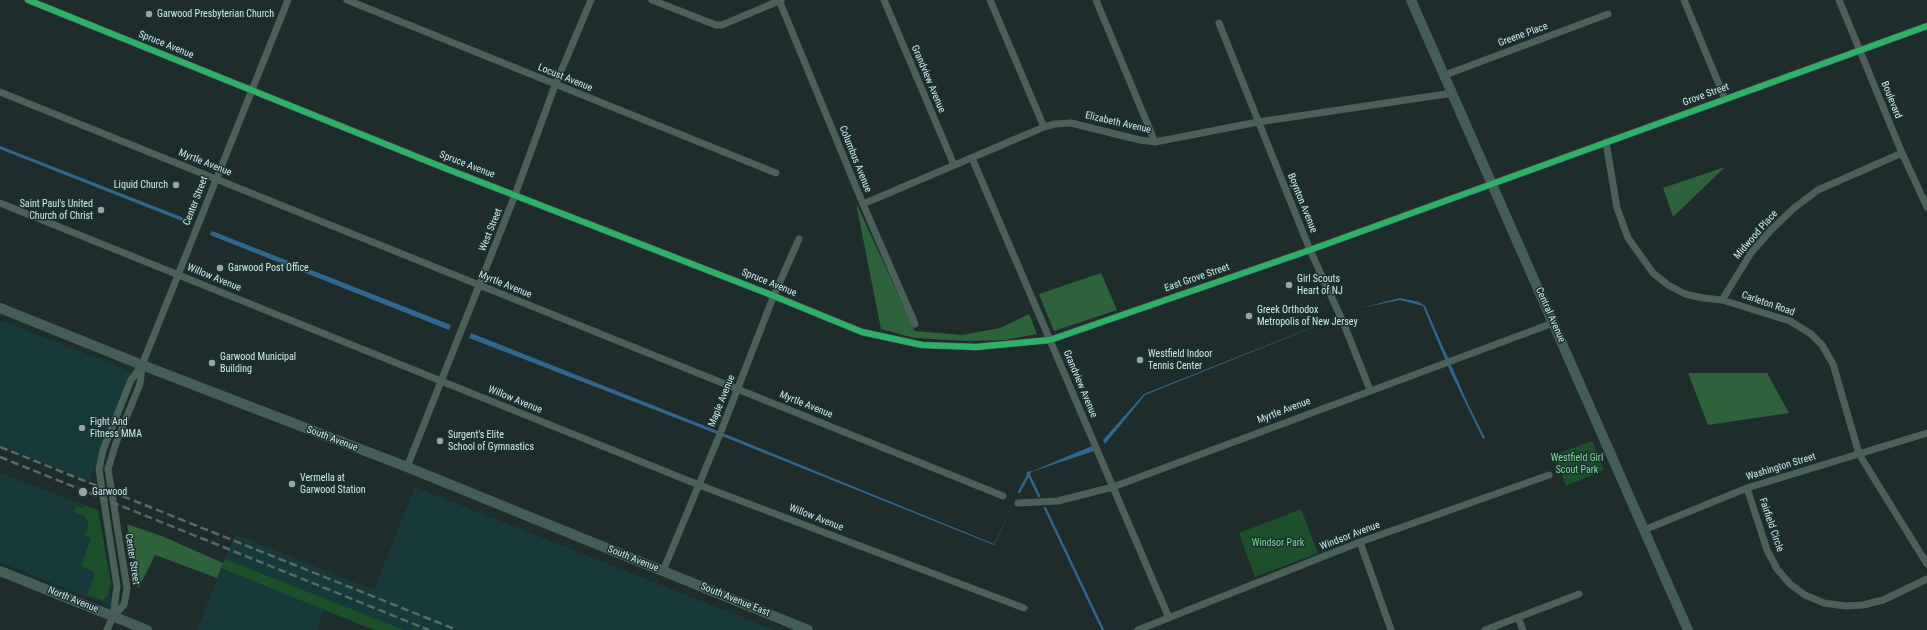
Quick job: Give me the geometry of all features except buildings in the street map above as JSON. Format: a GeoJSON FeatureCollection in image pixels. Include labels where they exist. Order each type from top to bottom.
{"type":"FeatureCollection","features":[{"type":"Feature","properties":{"kind":"main road","name":"Central Avenue"},"geometry":{"type":"LineString","coordinates":[[1411,0],[1688,630]]}},
{"type":"Feature","properties":{"kind":"main road","name":"South Avenue"},"geometry":{"type":"LineString","coordinates":[[0,308],[142,366],[407,467],[663,571]]}},
{"type":"Feature","properties":{"kind":"main road","name":"North Avenue"},"geometry":{"type":"LineString","coordinates":[[0,571],[147,630]]}},
{"type":"Feature","properties":{"kind":"main road","name":"South Avenue East"},"geometry":{"type":"LineString","coordinates":[[663,571],[808,630]]}},
{"type":"Feature","properties":{"kind":"street","name":"Spruce Avenue"},"geometry":{"type":"LineString","coordinates":[[28,0],[252,91],[774,295],[862,332],[901,340]]}},
{"type":"Feature","properties":{"kind":"street","name":"Center Street"},"geometry":{"type":"LineString","coordinates":[[113,616],[124,605],[127,588],[108,469],[116,443],[140,384],[142,366],[288,0]]}},
{"type":"Feature","properties":{"kind":"street","name":"Locust Avenue"},"geometry":{"type":"LineString","coordinates":[[347,0],[776,173]]}},
{"type":"Feature","properties":{"kind":"street","name":"West Street"},"geometry":{"type":"LineString","coordinates":[[407,467],[516,195],[556,85],[591,0]]}},
{"type":"Feature","properties":{"kind":"street"},"geometry":{"type":"LineString","coordinates":[[652,0],[716,25],[722,25],[730,22],[780,0]]}},
{"type":"Feature","properties":{"kind":"street","name":"Columbus Avenue"},"geometry":{"type":"LineString","coordinates":[[780,0],[863,204],[916,324]]}},
{"type":"Feature","properties":{"kind":"street","name":"Grandview Avenue"},"geometry":{"type":"LineString","coordinates":[[884,0],[954,165]]}},
{"type":"Feature","properties":{"kind":"street"},"geometry":{"type":"LineString","coordinates":[[990,0],[1044,127]]}},
{"type":"Feature","properties":{"kind":"street"},"geometry":{"type":"LineString","coordinates":[[1096,0],[1155,142]]}},
{"type":"Feature","properties":{"kind":"street"},"geometry":{"type":"LineString","coordinates":[[1684,0],[1725,99]]}},
{"type":"Feature","properties":{"kind":"street","name":"Boulevard"},"geometry":{"type":"LineString","coordinates":[[1839,0],[1902,153],[1927,207]]}},
{"type":"Feature","properties":{"kind":"street","name":"Greene Place"},"geometry":{"type":"LineString","coordinates":[[1445,75],[1608,14]]}},
{"type":"Feature","properties":{"kind":"street","name":"Boynton Avenue"},"geometry":{"type":"LineString","coordinates":[[1219,23],[1310,250],[1343,322],[1370,390]]}},
{"type":"Feature","properties":{"kind":"street","name":"Grove Street"},"geometry":{"type":"LineString","coordinates":[[1491,184],[1927,26]]}},
{"type":"Feature","properties":{"kind":"street","name":"Myrtle Avenue"},"geometry":{"type":"LineString","coordinates":[[0,92],[1003,496]]}},
{"type":"Feature","properties":{"kind":"street","name":"Elizabeth Avenue"},"geometry":{"type":"LineString","coordinates":[[863,204],[1044,127],[1071,123],[1140,140],[1155,142],[1258,122],[1452,93]]}},
{"type":"Feature","properties":{"kind":"street","name":"Carleton Road"},"geometry":{"type":"LineString","coordinates":[[1606,142],[1617,208],[1628,238],[1652,273],[1668,285],[1685,294],[1702,298],[1722,300],[1790,321],[1811,334],[1822,345],[1833,364],[1859,454],[1927,564]]}},
{"type":"Feature","properties":{"kind":"street","name":"Midwood Place"},"geometry":{"type":"LineString","coordinates":[[1722,300],[1751,253],[1771,230],[1794,208],[1818,190],[1902,153]]}},
{"type":"Feature","properties":{"kind":"street","name":"Grandview Avenue"},"geometry":{"type":"LineString","coordinates":[[972,158],[1169,618]]}},
{"type":"Feature","properties":{"kind":"street","name":"East Grove Street"},"geometry":{"type":"LineString","coordinates":[[901,340],[922,345],[976,347],[1050,340],[1310,250],[1491,184]]}},
{"type":"Feature","properties":{"kind":"street","name":"Willow Avenue"},"geometry":{"type":"LineString","coordinates":[[0,203],[699,485],[1024,608]]}},
{"type":"Feature","properties":{"kind":"street","name":"Maple Avenue"},"geometry":{"type":"LineString","coordinates":[[663,571],[699,485],[774,295],[799,239]]}},
{"type":"Feature","properties":{"kind":"street","name":"Myrtle Avenue"},"geometry":{"type":"LineString","coordinates":[[1018,503],[1058,502],[1113,487],[1553,322]]}},
{"type":"Feature","properties":{"kind":"street","name":"Center Street"},"geometry":{"type":"LineString","coordinates":[[113,616],[116,578],[100,469],[103,450],[131,380],[142,366]]}},
{"type":"Feature","properties":{"kind":"street","name":"Washington Street"},"geometry":{"type":"LineString","coordinates":[[1644,530],[1747,488],[1927,433]]}},
{"type":"Feature","properties":{"kind":"street","name":"Windsor Avenue"},"geometry":{"type":"LineString","coordinates":[[1138,630],[1360,542],[1548,475]]}},
{"type":"Feature","properties":{"kind":"street","name":"Fairfield Circle"},"geometry":{"type":"LineString","coordinates":[[1747,488],[1767,550],[1777,569],[1790,584],[1805,595],[1824,603],[1845,606],[1864,605],[1883,600],[1927,579]]}},
{"type":"Feature","properties":{"kind":"street"},"geometry":{"type":"LineString","coordinates":[[1360,542],[1391,630]]}},
{"type":"Feature","properties":{"kind":"street"},"geometry":{"type":"LineString","coordinates":[[1485,630],[1579,594]]}},
{"type":"Feature","properties":{"kind":"street"},"geometry":{"type":"LineString","coordinates":[[107,630],[113,616]]}},
{"type":"Feature","properties":{"kind":"street"},"geometry":{"type":"LineString","coordinates":[[1518,617],[1523,630]]}},
{"type":"Feature","properties":{"kind":"shaded area"},"geometry":{"type":"Polygon","coordinates":[[[0,320],[132,372],[89,481],[0,446],[0,320]]]}},
{"type":"Feature","properties":{"kind":"shaded area"},"geometry":{"type":"Polygon","coordinates":[[[0,473],[98,510],[112,607],[0,562],[0,473]]]}},
{"type":"Feature","properties":{"kind":"shaded area"},"geometry":{"type":"Polygon","coordinates":[[[415,487],[774,630],[402,630],[327,601],[317,630],[197,630],[235,534],[374,590],[415,487]]]}},
{"type":"Feature","properties":{"kind":"green space"},"geometry":{"type":"Polygon","coordinates":[[[1725,167],[1673,217],[1663,188],[1725,167]]]}},
{"type":"Feature","properties":{"kind":"green space"},"geometry":{"type":"Polygon","coordinates":[[[856,203],[915,331],[962,335],[1000,328],[1029,314],[1037,334],[1005,340],[967,341],[914,338],[881,329],[856,203]]]}},
{"type":"Feature","properties":{"kind":"green space"},"geometry":{"type":"Polygon","coordinates":[[[1101,273],[1117,310],[1054,331],[1039,294],[1101,273]]]}},
{"type":"Feature","properties":{"kind":"green space"},"geometry":{"type":"Polygon","coordinates":[[[1688,373],[1767,373],[1789,413],[1708,425],[1688,373]]]}},
{"type":"Feature","properties":{"kind":"green space","name":"Westfield Girl Scout Park"},"geometry":{"type":"Polygon","coordinates":[[[1592,441],[1604,470],[1566,486],[1554,455],[1592,441]]]}},
{"type":"Feature","properties":{"kind":"green space"},"geometry":{"type":"Polygon","coordinates":[[[84,505],[98,510],[111,583],[107,597],[103,600],[87,595],[95,573],[81,566],[91,538],[84,535],[89,526],[85,516],[74,512],[76,506],[83,508],[84,505]]]}},
{"type":"Feature","properties":{"kind":"green space","name":"Windsor Park"},"geometry":{"type":"Polygon","coordinates":[[[1301,509],[1318,553],[1255,577],[1239,533],[1301,509]]]}},
{"type":"Feature","properties":{"kind":"green space"},"geometry":{"type":"Polygon","coordinates":[[[127,524],[164,537],[223,563],[217,578],[155,555],[138,589],[127,524]]]}},
{"type":"Feature","properties":{"kind":"green space"},"geometry":{"type":"Polygon","coordinates":[[[225,559],[404,630],[374,630],[221,568],[225,559]]]}},
{"type":"Feature","properties":{"kind":"water"},"geometry":{"type":"Polygon","coordinates":[[[0,146],[184,218],[182,221],[0,149],[0,146]]]}},
{"type":"Feature","properties":{"kind":"water"},"geometry":{"type":"Polygon","coordinates":[[[212,231],[451,325],[449,330],[210,235],[212,231]]]}},
{"type":"Feature","properties":{"kind":"water"},"geometry":{"type":"Polygon","coordinates":[[[1400,298],[1419,302],[1425,306],[1469,406],[1485,438],[1483,439],[1450,371],[1423,306],[1400,300],[1361,308],[1400,298]]]}},
{"type":"Feature","properties":{"kind":"water"},"geometry":{"type":"Polygon","coordinates":[[[1361,308],[1145,395],[1105,444],[1103,440],[1144,394],[1361,308]]]}},
{"type":"Feature","properties":{"kind":"water"},"geometry":{"type":"Polygon","coordinates":[[[471,333],[730,436],[994,544],[1013,505],[994,545],[707,430],[469,338],[471,333]]]}},
{"type":"Feature","properties":{"kind":"water"},"geometry":{"type":"Polygon","coordinates":[[[1092,446],[1094,451],[1028,473],[1092,446]]]}},
{"type":"Feature","properties":{"kind":"waterway"},"geometry":{"type":"LineString","coordinates":[[1019,492],[1030,472]]}},
{"type":"Feature","properties":{"kind":"waterway"},"geometry":{"type":"LineString","coordinates":[[1028,473],[1039,496]]}},
{"type":"Feature","properties":{"kind":"waterway"},"geometry":{"type":"LineString","coordinates":[[1045,508],[1103,630]]}},
{"type":"Feature","properties":{"kind":"railway"},"geometry":{"type":"LineString","coordinates":[[0,447],[457,630]]}},
{"type":"Feature","properties":{"kind":"railway"},"geometry":{"type":"LineString","coordinates":[[0,457],[429,630]]}},
{"type":"Feature","properties":{"kind":"cycle path"},"geometry":{"type":"LineString","coordinates":[[28,0],[447,169],[769,294],[862,332],[922,345],[976,347],[1050,340],[1310,250],[1927,26]]}},
{"type":"Feature","properties":{"kind":"place","name":"Garwood Presbyterian Church"},"geometry":{"type":"Point","coordinates":[149,14]}},
{"type":"Feature","properties":{"kind":"place","name":"Liquid Church"},"geometry":{"type":"Point","coordinates":[176,185]}},
{"type":"Feature","properties":{"kind":"place","name":"Saint Paul's United Church of Christ"},"geometry":{"type":"Point","coordinates":[101,210]}},
{"type":"Feature","properties":{"kind":"place","name":"Garwood Post Office"},"geometry":{"type":"Point","coordinates":[220,268]}},
{"type":"Feature","properties":{"kind":"place","name":"Girl Scouts Heart of NJ"},"geometry":{"type":"Point","coordinates":[1289,285]}},
{"type":"Feature","properties":{"kind":"place","name":"Greek Orthodox Metropolis of New Jersey"},"geometry":{"type":"Point","coordinates":[1249,316]}},
{"type":"Feature","properties":{"kind":"place","name":"Westfield Indoor Tennis Center"},"geometry":{"type":"Point","coordinates":[1140,360]}},
{"type":"Feature","properties":{"kind":"place","name":"Garwood Municipal Building"},"geometry":{"type":"Point","coordinates":[212,363]}},
{"type":"Feature","properties":{"kind":"place","name":"Fight And Fitness MMA"},"geometry":{"type":"Point","coordinates":[82,428]}},
{"type":"Feature","properties":{"kind":"place","name":"Surgent's Elite School of Gymnastics"},"geometry":{"type":"Point","coordinates":[440,441]}},
{"type":"Feature","properties":{"kind":"place","name":"Vermella at Garwood Station"},"geometry":{"type":"Point","coordinates":[292,484]}},
{"type":"Feature","properties":{"kind":"place","name":"Garwood"},"geometry":{"type":"Point","coordinates":[83,492]}}]}
